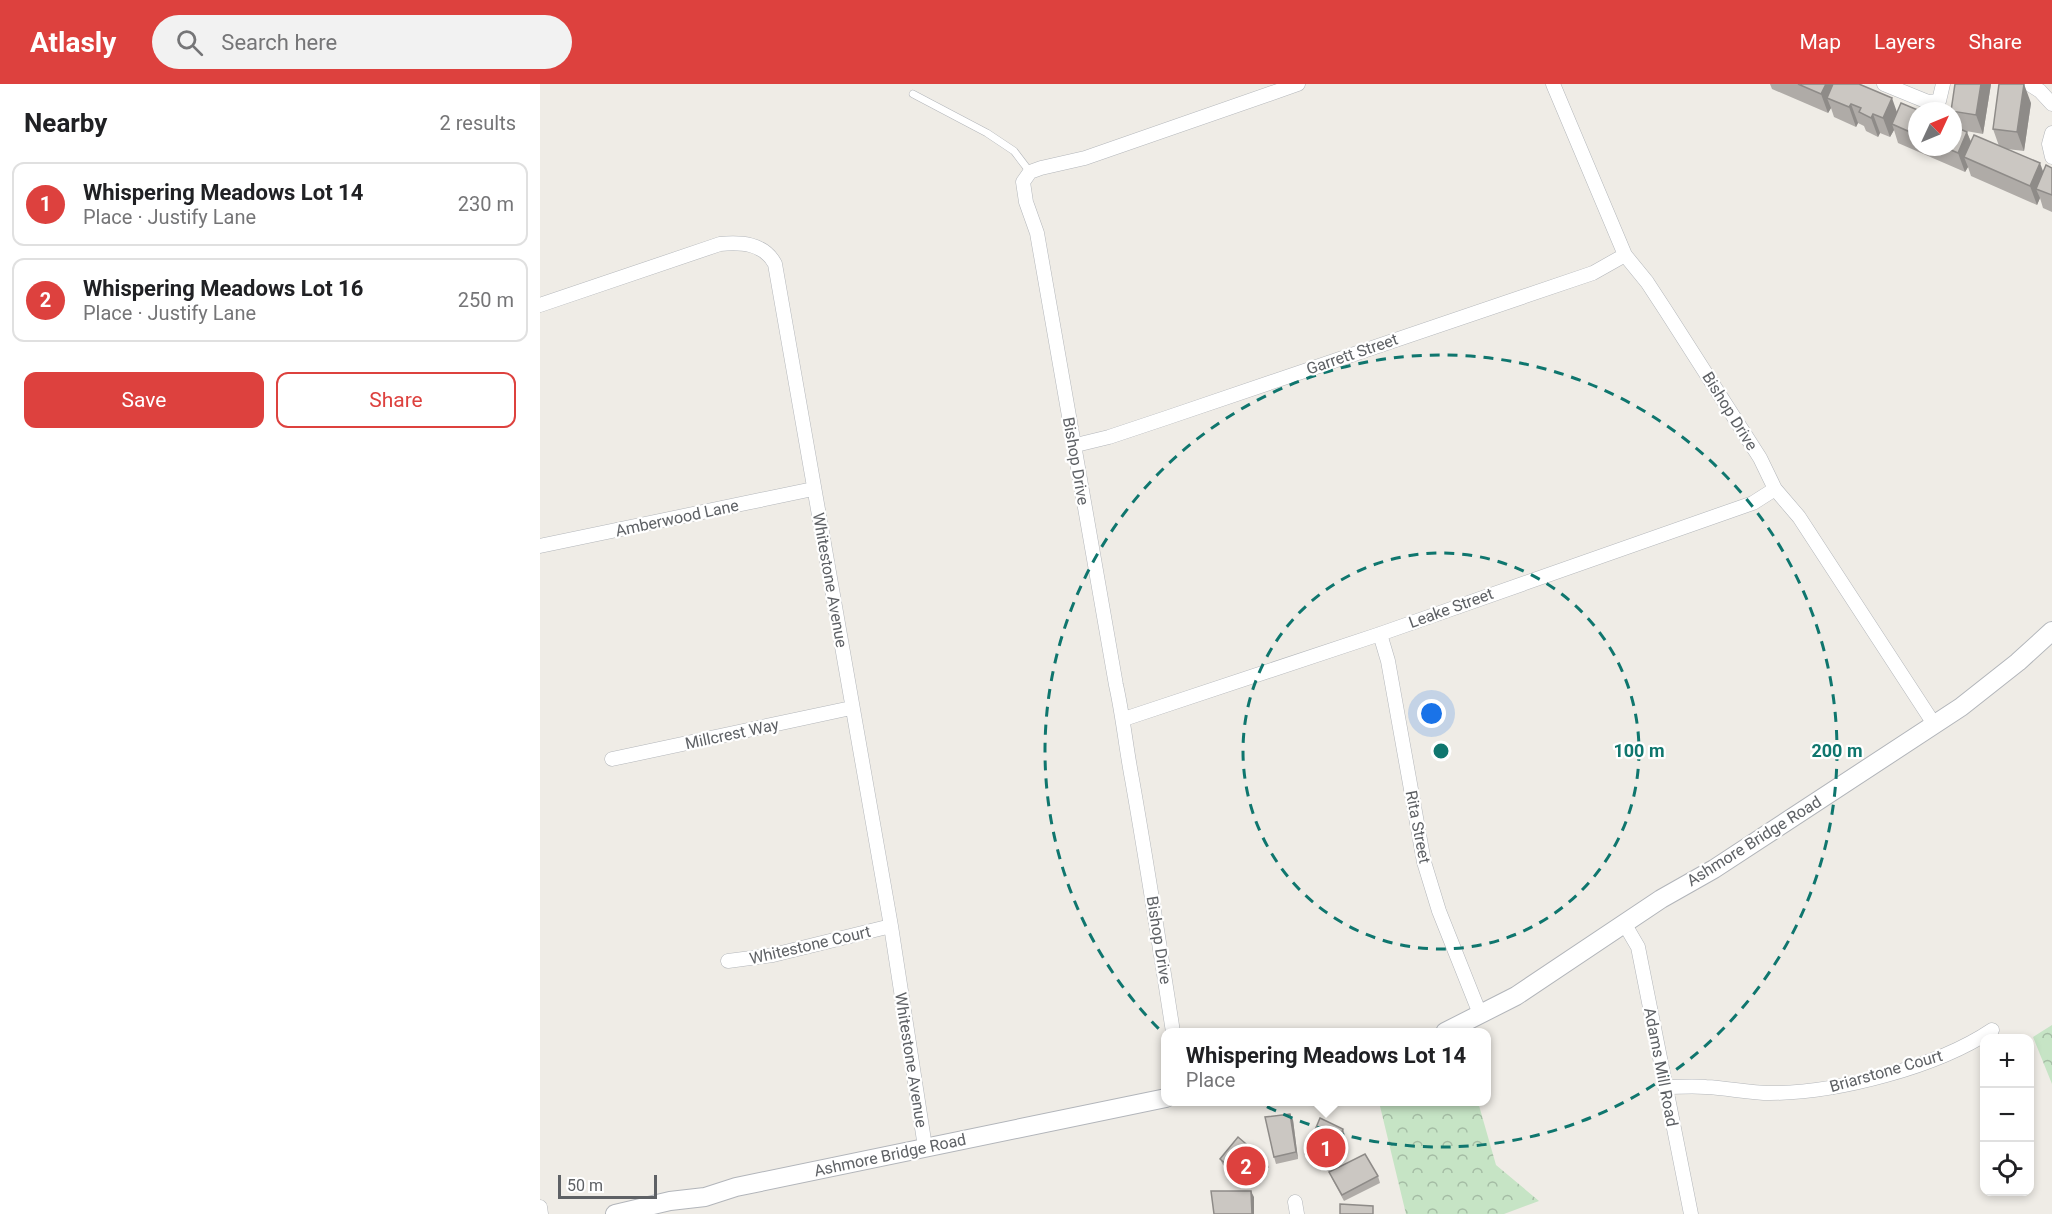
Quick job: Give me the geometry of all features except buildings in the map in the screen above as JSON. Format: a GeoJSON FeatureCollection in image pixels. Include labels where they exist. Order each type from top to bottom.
{"type":"FeatureCollection","features":[{"type":"Feature","properties":{"kind":"main road","name":"Ashmore Bridge Road"},"geometry":{"type":"LineString","coordinates":[[1452,1028],[1516,996],[1624,923],[1714,869],[1934,724],[1986,688],[2052,631]]}},
{"type":"Feature","properties":{"kind":"main road","name":"Ashmore Bridge Road"},"geometry":{"type":"LineString","coordinates":[[615,1214],[670,1201],[705,1197],[736,1187],[1161,1099]]}},
{"type":"Feature","properties":{"kind":"street"},"geometry":{"type":"LineString","coordinates":[[1030,172],[1085,158],[1298,84]]}},
{"type":"Feature","properties":{"kind":"street","name":"Bishop Drive"},"geometry":{"type":"LineString","coordinates":[[1553,84],[1625,255],[1647,282],[1760,458],[1775,489],[1799,518],[1934,724]]}},
{"type":"Feature","properties":{"kind":"street"},"geometry":{"type":"LineString","coordinates":[[1884,84],[1928,102],[1939,101],[1943,84]]}},
{"type":"Feature","properties":{"kind":"street"},"geometry":{"type":"LineString","coordinates":[[2029,84],[2040,91],[2052,104]]}},
{"type":"Feature","properties":{"kind":"street"},"geometry":{"type":"LineString","coordinates":[[2052,133],[2049,144],[2052,157]]}},
{"type":"Feature","properties":{"kind":"street","name":"Bishop Drive"},"geometry":{"type":"LineString","coordinates":[[1030,172],[1023,182],[1024,196],[1037,233],[1068,416],[1076,446],[1116,685],[1124,719],[1172,1028]]}},
{"type":"Feature","properties":{"kind":"street","name":"Whitestone Avenue"},"geometry":{"type":"LineString","coordinates":[[540,304],[720,244],[751,245],[764,250],[772,258],[777,271],[851,708],[891,926],[925,1147]]}},
{"type":"Feature","properties":{"kind":"street","name":"Garrett Street"},"geometry":{"type":"LineString","coordinates":[[1076,446],[1132,430],[1593,273],[1625,255]]}},
{"type":"Feature","properties":{"kind":"street","name":"Amberwood Lane"},"geometry":{"type":"LineString","coordinates":[[540,546],[813,489]]}},
{"type":"Feature","properties":{"kind":"street","name":"Leake Street"},"geometry":{"type":"LineString","coordinates":[[1124,719],[1380,634],[1753,503],[1775,489]]}},
{"type":"Feature","properties":{"kind":"street","name":"Rita Street"},"geometry":{"type":"LineString","coordinates":[[1380,634],[1388,661],[1424,862],[1439,911],[1480,1014]]}},
{"type":"Feature","properties":{"kind":"street","name":"Millcrest Way"},"geometry":{"type":"LineString","coordinates":[[612,759],[851,708]]}},
{"type":"Feature","properties":{"kind":"street","name":"Adams Mill Road"},"geometry":{"type":"LineString","coordinates":[[1624,923],[1638,947],[1691,1214]]}},
{"type":"Feature","properties":{"kind":"street","name":"Whitestone Court"},"geometry":{"type":"LineString","coordinates":[[728,961],[773,955],[891,926]]}},
{"type":"Feature","properties":{"kind":"street","name":"Briarstone Court"},"geometry":{"type":"LineString","coordinates":[[1665,1088],[1703,1086],[1769,1093],[1802,1092],[1834,1087],[1884,1075],[1952,1052],[1992,1029]]}},
{"type":"Feature","properties":{"kind":"street"},"geometry":{"type":"LineString","coordinates":[[540,1207],[541,1214]]}},
{"type":"Feature","properties":{"kind":"lane"},"geometry":{"type":"LineString","coordinates":[[913,94],[987,133],[1014,151],[1030,172]]}},
{"type":"Feature","properties":{"kind":"green space"},"geometry":{"type":"Polygon","coordinates":[[[2052,1025],[2052,1084],[2034,1039],[2034,1036],[2052,1025]]]}},
{"type":"Feature","properties":{"kind":"green space"},"geometry":{"type":"Polygon","coordinates":[[[1380,1106],[1479,1106],[1496,1165],[1539,1201],[1504,1214],[1406,1214],[1380,1106]]]}},
{"type":"Feature","properties":{"kind":"place","name":"Whispering Meadows Lot 14"},"geometry":{"type":"Point","coordinates":[1326,1148]}},
{"type":"Feature","properties":{"kind":"place","name":"Whispering Meadows Lot 16"},"geometry":{"type":"Point","coordinates":[1246,1166]}}]}
